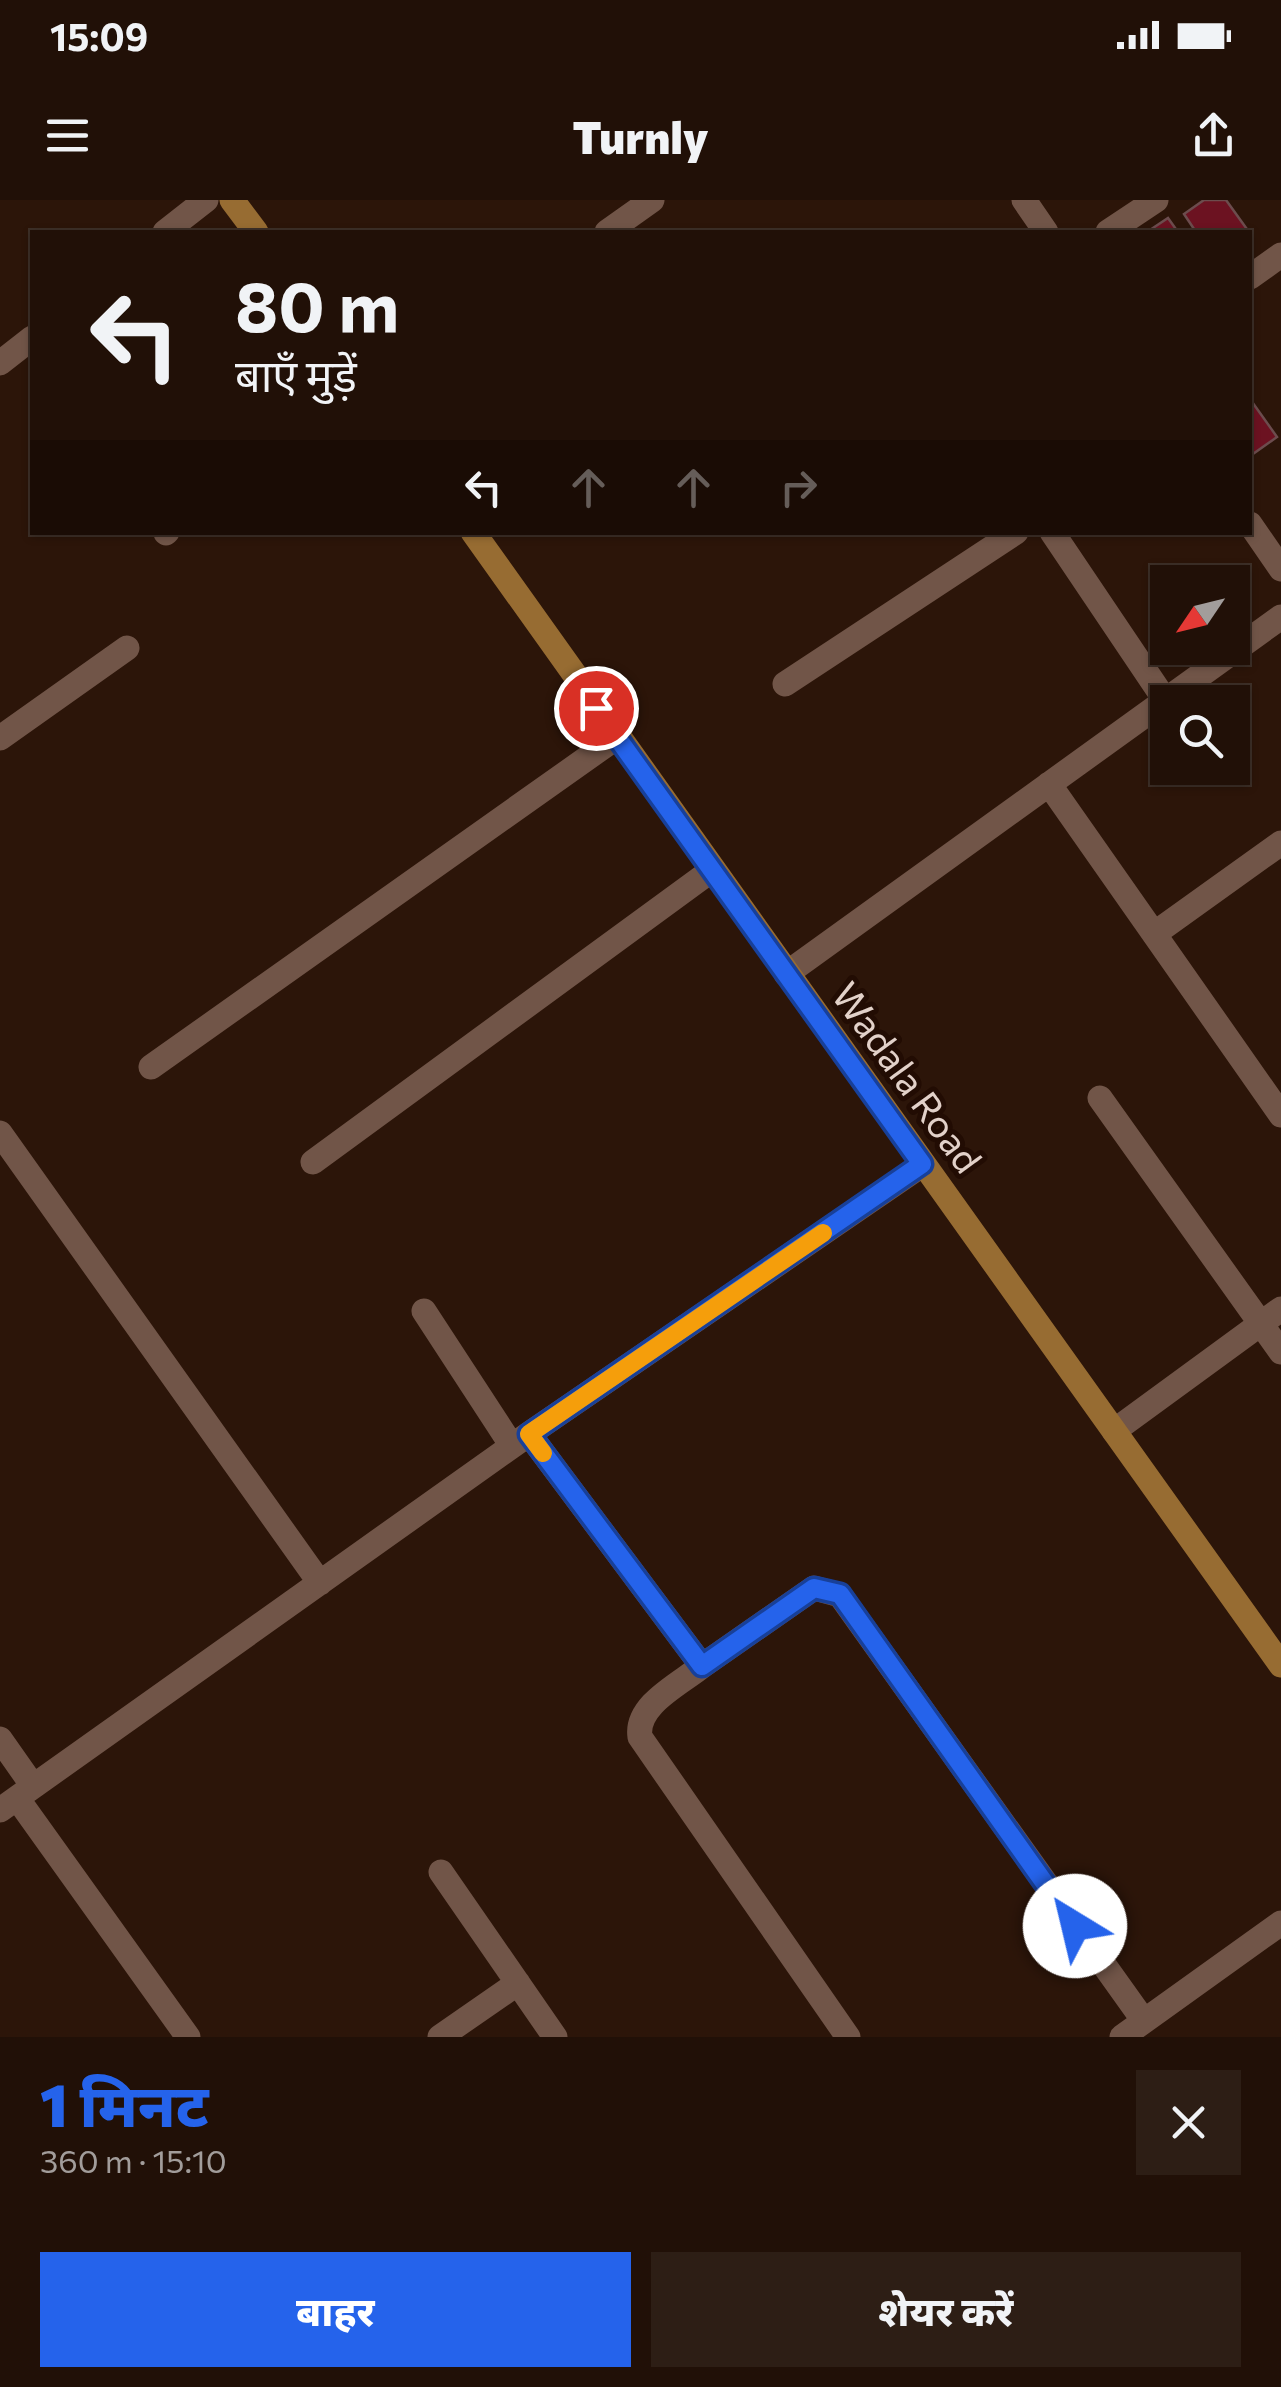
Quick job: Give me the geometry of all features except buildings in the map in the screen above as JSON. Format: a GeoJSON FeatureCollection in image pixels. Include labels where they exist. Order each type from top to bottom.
{"type":"FeatureCollection","features":[{"type":"Feature","properties":{"kind":"street"},"geometry":{"type":"LineString","coordinates":[[168,230],[206,200]]}},
{"type":"Feature","properties":{"kind":"street"},"geometry":{"type":"LineString","coordinates":[[232,200],[254,230]]}},
{"type":"Feature","properties":{"kind":"street"},"geometry":{"type":"LineString","coordinates":[[610,230],[652,200]]}},
{"type":"Feature","properties":{"kind":"street"},"geometry":{"type":"LineString","coordinates":[[1024,200],[1045,230]]}},
{"type":"Feature","properties":{"kind":"street"},"geometry":{"type":"LineString","coordinates":[[1111,230],[1156,200]]}},
{"type":"Feature","properties":{"kind":"street"},"geometry":{"type":"LineString","coordinates":[[1252,277],[1281,255]]}},
{"type":"Feature","properties":{"kind":"street"},"geometry":{"type":"LineString","coordinates":[[0,363],[30,340]]}},
{"type":"Feature","properties":{"kind":"street"},"geometry":{"type":"LineString","coordinates":[[1252,527],[1281,569]]}},
{"type":"Feature","properties":{"kind":"street","name":"Wadala Road"},"geometry":{"type":"LineString","coordinates":[[475,535],[1281,1665]]}},
{"type":"Feature","properties":{"kind":"street"},"geometry":{"type":"LineString","coordinates":[[785,684],[1011,535]]}},
{"type":"Feature","properties":{"kind":"street"},"geometry":{"type":"LineString","coordinates":[[1054,535],[1156,685]]}},
{"type":"Feature","properties":{"kind":"street"},"geometry":{"type":"LineString","coordinates":[[1187,685],[1281,618]]}},
{"type":"Feature","properties":{"kind":"street"},"geometry":{"type":"LineString","coordinates":[[0,738],[127,648]]}},
{"type":"Feature","properties":{"kind":"street"},"geometry":{"type":"LineString","coordinates":[[786,974],[1150,712]]}},
{"type":"Feature","properties":{"kind":"street"},"geometry":{"type":"LineString","coordinates":[[151,1067],[616,737]]}},
{"type":"Feature","properties":{"kind":"street"},"geometry":{"type":"LineString","coordinates":[[1050,784],[1281,1115]]}},
{"type":"Feature","properties":{"kind":"street"},"geometry":{"type":"LineString","coordinates":[[1154,934],[1281,843]]}},
{"type":"Feature","properties":{"kind":"street"},"geometry":{"type":"LineString","coordinates":[[313,1162],[712,870]]}},
{"type":"Feature","properties":{"kind":"street"},"geometry":{"type":"LineString","coordinates":[[1100,1098],[1271,1316],[1281,1352]]}},
{"type":"Feature","properties":{"kind":"street"},"geometry":{"type":"LineString","coordinates":[[0,1133],[320,1583]]}},
{"type":"Feature","properties":{"kind":"street"},"geometry":{"type":"LineString","coordinates":[[17,1798],[521,1440],[922,1164]]}},
{"type":"Feature","properties":{"kind":"street"},"geometry":{"type":"LineString","coordinates":[[424,1311],[521,1440],[702,1666]]}},
{"type":"Feature","properties":{"kind":"street"},"geometry":{"type":"LineString","coordinates":[[1114,1431],[1271,1316]]}},
{"type":"Feature","properties":{"kind":"street"},"geometry":{"type":"LineString","coordinates":[[848,2037],[640,1737],[638,1724],[646,1710],[702,1666],[814,1588],[840,1594],[1144,2021]]}},
{"type":"Feature","properties":{"kind":"street"},"geometry":{"type":"LineString","coordinates":[[0,1740],[17,1798],[188,2037]]}},
{"type":"Feature","properties":{"kind":"street"},"geometry":{"type":"LineString","coordinates":[[441,1872],[555,2037]]}},
{"type":"Feature","properties":{"kind":"street"},"geometry":{"type":"LineString","coordinates":[[1122,2037],[1281,1924]]}},
{"type":"Feature","properties":{"kind":"street"},"geometry":{"type":"LineString","coordinates":[[440,2037],[518,1983]]}},
{"type":"Feature","properties":{"kind":"slow traffic"},"geometry":{"type":"LineString","coordinates":[[543,1453],[529,1434],[823,1233]]}},
{"type":"Feature","properties":{"kind":"route"},"geometry":{"type":"LineString","coordinates":[[596,708],[922,1164],[529,1434],[702,1666],[814,1588],[840,1594],[1075,1926]]}}]}
